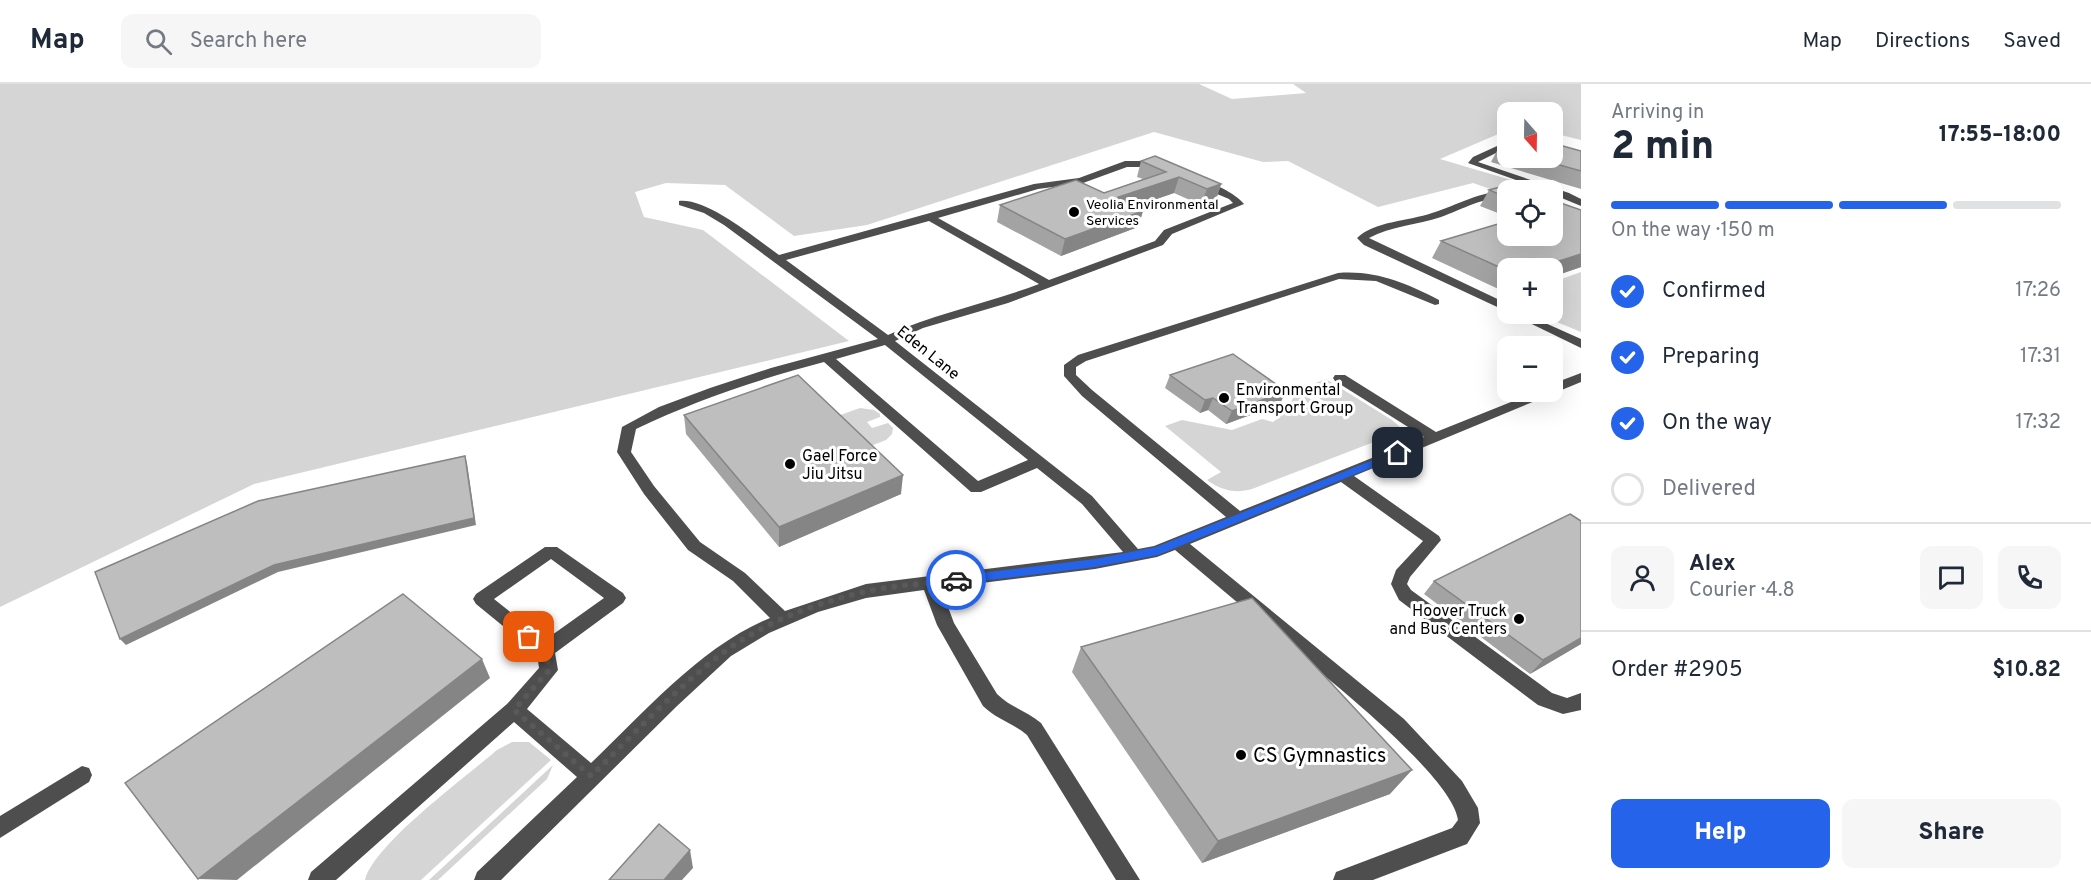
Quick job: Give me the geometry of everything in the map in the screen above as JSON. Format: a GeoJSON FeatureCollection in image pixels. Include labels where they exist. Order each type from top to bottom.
{"type":"FeatureCollection","features":[{"type":"Feature","properties":{"kind":"street"},"geometry":{"type":"LineString","coordinates":[[1497,149],[1472,163],[1566,195],[1581,203]]}},
{"type":"Feature","properties":{"kind":"street"},"geometry":{"type":"LineString","coordinates":[[778,259],[903,226],[1037,186],[1080,181],[1128,163],[1151,164],[1172,172]]}},
{"type":"Feature","properties":{"kind":"street"},"geometry":{"type":"LineString","coordinates":[[782,619],[739,577],[694,546],[649,489],[624,452],[629,427],[664,410],[776,371],[887,340],[919,325],[1017,295],[1159,243],[1168,232],[1239,204],[1232,197],[1194,181]]}},
{"type":"Feature","properties":{"kind":"street"},"geometry":{"type":"LineString","coordinates":[[1497,194],[1469,201],[1439,214],[1362,238],[1368,243],[1497,304]]}},
{"type":"Feature","properties":{"kind":"street","name":"Eden Lane"},"geometry":{"type":"LineString","coordinates":[[682,203],[718,216],[887,340],[1098,511],[1135,556]]}},
{"type":"Feature","properties":{"kind":"street"},"geometry":{"type":"LineString","coordinates":[[931,218],[1047,284]]}},
{"type":"Feature","properties":{"kind":"street"},"geometry":{"type":"LineString","coordinates":[[1239,519],[1087,393],[1070,376],[1070,365],[1082,358],[1338,276],[1356,274],[1390,280],[1435,302]]}},
{"type":"Feature","properties":{"kind":"street"},"geometry":{"type":"LineString","coordinates":[[1538,324],[1581,344]]}},
{"type":"Feature","properties":{"kind":"street"},"geometry":{"type":"LineString","coordinates":[[827,358],[976,488],[1039,461]]}},
{"type":"Feature","properties":{"kind":"street"},"geometry":{"type":"LineString","coordinates":[[1563,384],[1581,377]]}},
{"type":"Feature","properties":{"kind":"street"},"geometry":{"type":"LineString","coordinates":[[1340,378],[1435,437]]}},
{"type":"Feature","properties":{"kind":"street"},"geometry":{"type":"LineString","coordinates":[[485,880],[591,776],[717,658],[752,634],[782,619],[848,596],[884,588],[1135,556],[1179,544],[1521,402]]}},
{"type":"Feature","properties":{"kind":"street"},"geometry":{"type":"LineString","coordinates":[[1343,476],[1433,540],[1402,574],[1399,584],[1405,595],[1545,699],[1562,707],[1573,706],[1581,701]]}},
{"type":"Feature","properties":{"kind":"street"},"geometry":{"type":"LineString","coordinates":[[1179,544],[1397,725],[1463,799],[1469,823],[1459,836],[1344,880]]}},
{"type":"Feature","properties":{"kind":"street"},"geometry":{"type":"LineString","coordinates":[[319,880],[514,710],[549,670],[545,650],[482,599],[551,551],[617,598],[545,650]]}},
{"type":"Feature","properties":{"kind":"street"},"geometry":{"type":"LineString","coordinates":[[930,583],[946,625],[986,695],[999,709],[1025,721],[1034,729],[1129,880]]}},
{"type":"Feature","properties":{"kind":"street"},"geometry":{"type":"LineString","coordinates":[[514,710],[591,776]]}},
{"type":"Feature","properties":{"kind":"street"},"geometry":{"type":"LineString","coordinates":[[0,828],[82,775]]}},
{"type":"Feature","properties":{"kind":"shaded area"},"geometry":{"type":"Polygon","coordinates":[[[0,84],[1199,84],[1232,99],[1306,93],[1293,84],[1581,84],[1581,140],[1563,136],[1563,102],[1497,102],[1497,135],[1440,159],[1511,180],[1497,180],[1497,190],[1473,183],[1378,207],[1288,161],[1263,162],[1154,132],[867,225],[794,236],[725,185],[666,183],[635,192],[644,217],[703,230],[849,341],[254,484],[0,607],[0,84]]]}},
{"type":"Feature","properties":{"kind":"shaded area"},"geometry":{"type":"Polygon","coordinates":[[[1581,272],[1581,332],[1562,324],[1563,278],[1581,272]]]}},
{"type":"Feature","properties":{"kind":"shaded area"},"geometry":{"type":"Polygon","coordinates":[[[1326,379],[1392,420],[1400,427],[1400,432],[1252,489],[1234,491],[1223,489],[1207,480],[1221,472],[1165,426],[1182,420],[1232,430],[1262,419],[1273,422],[1277,419],[1274,415],[1288,409],[1296,391],[1321,405],[1327,403],[1302,388],[1326,379]]]}},
{"type":"Feature","properties":{"kind":"shaded area"},"geometry":{"type":"Polygon","coordinates":[[[860,408],[874,410],[880,414],[880,417],[867,422],[872,428],[888,423],[893,428],[892,434],[886,440],[863,449],[832,418],[860,408]]]}},
{"type":"Feature","properties":{"kind":"shaded area"},"geometry":{"type":"Polygon","coordinates":[[[512,742],[529,742],[551,760],[421,880],[365,880],[372,865],[403,830],[497,750],[512,742]]]}},
{"type":"Feature","properties":{"kind":"shaded area"},"geometry":{"type":"Polygon","coordinates":[[[553,765],[547,779],[438,880],[429,880],[553,765]]]}},
{"type":"Feature","properties":{"kind":"building"},"geometry":{"type":"Polygon","coordinates":[[[1563,146],[1581,151],[1581,171],[1563,166],[1563,146]]]}},
{"type":"Feature","properties":{"kind":"building"},"geometry":{"type":"Polygon","coordinates":[[[1155,156],[1221,184],[1207,189],[1179,177],[1116,198],[1143,211],[1065,239],[1000,205],[1076,180],[1104,193],[1166,172],[1141,161],[1155,156]]]}},
{"type":"Feature","properties":{"kind":"building"},"geometry":{"type":"Polygon","coordinates":[[[1563,204],[1581,210],[1581,254],[1563,260],[1497,258],[1497,266],[1441,241],[1497,224],[1497,246],[1563,246],[1563,204]]]}},
{"type":"Feature","properties":{"kind":"building"},"geometry":{"type":"Polygon","coordinates":[[[1233,354],[1286,391],[1232,411],[1213,398],[1205,400],[1170,375],[1233,354]]]}},
{"type":"Feature","properties":{"kind":"building","name":"Gael Force Jiu Jitsu"},"geometry":{"type":"Polygon","coordinates":[[[798,375],[903,475],[779,527],[684,415],[798,375]]]}},
{"type":"Feature","properties":{"kind":"building"},"geometry":{"type":"Polygon","coordinates":[[[465,456],[474,518],[274,565],[120,639],[95,572],[258,501],[465,456]]]}},
{"type":"Feature","properties":{"kind":"building","name":"Hoover Truck and Bus Centers"},"geometry":{"type":"Polygon","coordinates":[[[1570,514],[1581,521],[1581,638],[1543,660],[1434,581],[1570,514]]]}},
{"type":"Feature","properties":{"kind":"building"},"geometry":{"type":"Polygon","coordinates":[[[403,594],[482,659],[198,879],[125,783],[403,594]]]}},
{"type":"Feature","properties":{"kind":"building","name":"CS Gymnastics"},"geometry":{"type":"Polygon","coordinates":[[[1252,598],[1412,770],[1218,841],[1081,647],[1252,598]]]}},
{"type":"Feature","properties":{"kind":"building"},"geometry":{"type":"Polygon","coordinates":[[[659,824],[690,850],[664,880],[609,880],[659,824]]]}},
{"type":"Feature","properties":{"kind":"way so far"},"geometry":{"type":"LineString","coordinates":[[529,637],[545,650],[549,670],[514,710],[591,776],[717,658],[752,634],[793,614],[866,591],[956,580]]}},
{"type":"Feature","properties":{"kind":"place","name":"Veolia Environmental Services"},"geometry":{"type":"Point","coordinates":[1074,212]}},
{"type":"Feature","properties":{"kind":"place","name":"Environmental Transport Group"},"geometry":{"type":"Point","coordinates":[1224,398]}},
{"type":"Feature","properties":{"kind":"place","name":"Gael Force Jiu Jitsu"},"geometry":{"type":"Point","coordinates":[790,464]}},
{"type":"Feature","properties":{"kind":"place","name":"Hoover Truck and Bus Centers"},"geometry":{"type":"Point","coordinates":[1519,619]}},
{"type":"Feature","properties":{"kind":"place","name":"CS Gymnastics"},"geometry":{"type":"Point","coordinates":[1241,755]}},
{"type":"Feature","properties":{"kind":"route"},"geometry":{"type":"LineString","coordinates":[[956,580],[1095,563],[1158,551],[1398,453]]}}]}
